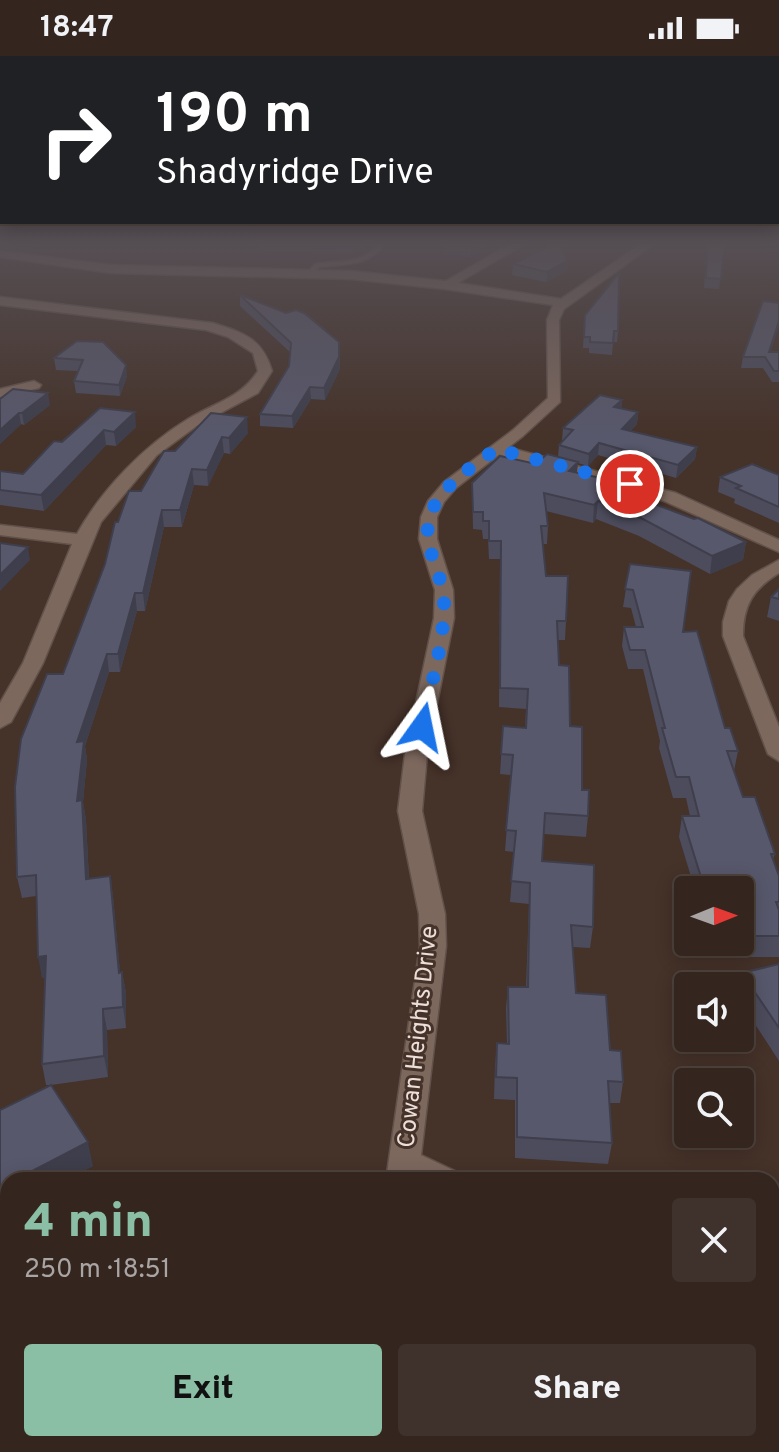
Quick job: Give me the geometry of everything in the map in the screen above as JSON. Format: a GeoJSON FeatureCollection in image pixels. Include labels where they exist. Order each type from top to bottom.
{"type":"FeatureCollection","features":[{"type":"Feature","properties":{"kind":"street"},"geometry":{"type":"LineString","coordinates":[[0,720],[39,649],[82,540],[93,520],[151,452],[180,430],[253,390],[265,371],[259,351],[248,342],[208,326],[36,307]]}},
{"type":"Feature","properties":{"kind":"street","name":"Cowan Heights Drive"},"geometry":{"type":"LineString","coordinates":[[404,1171],[433,946],[432,914],[410,811],[416,754],[444,618],[444,590],[428,539],[429,517],[436,501],[450,485],[555,399],[553,320],[559,307]]}},
{"type":"Feature","properties":{"kind":"street"},"geometry":{"type":"LineString","coordinates":[[0,393],[34,385]]}},
{"type":"Feature","properties":{"kind":"street"},"geometry":{"type":"LineString","coordinates":[[496,449],[670,497],[779,547]]}},
{"type":"Feature","properties":{"kind":"street"},"geometry":{"type":"LineString","coordinates":[[0,530],[82,540]]}},
{"type":"Feature","properties":{"kind":"street"},"geometry":{"type":"LineString","coordinates":[[779,565],[755,579],[739,597],[732,615],[733,636],[779,754]]}},
{"type":"Feature","properties":{"kind":"building"},"geometry":{"type":"Polygon","coordinates":[[[253,307],[304,313],[339,342],[339,357],[324,388],[310,387],[292,416],[260,414],[289,366],[291,343],[253,307]]]}},
{"type":"Feature","properties":{"kind":"building"},"geometry":{"type":"Polygon","coordinates":[[[591,307],[618,307],[618,331],[614,331],[613,343],[590,342],[590,337],[584,337],[585,315],[591,307]]]}},
{"type":"Feature","properties":{"kind":"building"},"geometry":{"type":"Polygon","coordinates":[[[761,307],[779,307],[779,321],[769,352],[779,352],[779,371],[774,371],[765,357],[743,357],[761,307]]]}},
{"type":"Feature","properties":{"kind":"building"},"geometry":{"type":"Polygon","coordinates":[[[77,341],[103,342],[126,365],[119,385],[74,381],[83,360],[54,358],[77,341]]]}},
{"type":"Feature","properties":{"kind":"building"},"geometry":{"type":"Polygon","coordinates":[[[13,389],[48,393],[0,430],[0,399],[13,389]]]}},
{"type":"Feature","properties":{"kind":"building"},"geometry":{"type":"Polygon","coordinates":[[[600,395],[622,400],[614,407],[638,412],[622,429],[697,447],[678,465],[599,443],[589,454],[559,445],[573,430],[563,428],[600,395]]]}},
{"type":"Feature","properties":{"kind":"building"},"geometry":{"type":"Polygon","coordinates":[[[100,408],[135,412],[114,432],[104,430],[41,495],[0,490],[0,471],[23,474],[54,441],[62,442],[100,408]]]}},
{"type":"Feature","properties":{"kind":"building"},"geometry":{"type":"Polygon","coordinates":[[[211,413],[247,417],[229,438],[222,437],[207,470],[192,469],[180,510],[162,510],[143,593],[135,593],[118,654],[107,654],[77,742],[84,741],[77,801],[82,800],[86,879],[110,876],[119,973],[122,972],[123,1007],[103,1009],[104,1056],[42,1064],[46,956],[38,957],[36,875],[17,877],[15,787],[21,739],[47,674],[63,674],[105,564],[115,522],[118,522],[129,491],[141,491],[164,451],[175,451],[211,413]]]}},
{"type":"Feature","properties":{"kind":"building"},"geometry":{"type":"Polygon","coordinates":[[[547,454],[578,462],[569,471],[627,484],[658,496],[649,502],[698,518],[746,542],[712,556],[641,518],[598,501],[594,505],[544,493],[548,526],[541,526],[546,576],[568,576],[566,621],[557,621],[559,665],[569,666],[570,726],[582,727],[582,790],[589,790],[588,816],[545,813],[542,861],[594,865],[593,927],[571,925],[576,993],[606,995],[610,1050],[621,1051],[623,1082],[608,1081],[612,1143],[517,1137],[517,1078],[496,1077],[497,1043],[509,1044],[508,987],[528,987],[530,883],[511,881],[516,831],[506,830],[513,755],[501,754],[503,726],[526,728],[528,689],[500,688],[501,541],[489,541],[489,521],[483,521],[483,512],[473,512],[472,483],[500,456],[536,464],[547,454]]]}},
{"type":"Feature","properties":{"kind":"building"},"geometry":{"type":"Polygon","coordinates":[[[752,464],[779,475],[779,507],[736,488],[741,486],[720,477],[752,464]]]}},
{"type":"Feature","properties":{"kind":"building"},"geometry":{"type":"Polygon","coordinates":[[[0,543],[28,547],[0,575],[0,543]]]}},
{"type":"Feature","properties":{"kind":"building"},"geometry":{"type":"Polygon","coordinates":[[[630,564],[691,571],[683,632],[697,631],[725,728],[730,728],[738,751],[727,751],[743,797],[755,797],[775,854],[771,854],[779,876],[779,902],[776,902],[779,936],[754,936],[754,876],[701,876],[682,816],[699,816],[689,777],[676,777],[645,650],[630,650],[624,627],[643,627],[633,590],[625,589],[630,564]]]}},
{"type":"Feature","properties":{"kind":"building"},"geometry":{"type":"Polygon","coordinates":[[[779,964],[779,1028],[754,991],[754,972],[746,972],[779,964]]]}},
{"type":"Feature","properties":{"kind":"building"},"geometry":{"type":"Polygon","coordinates":[[[51,1085],[88,1142],[30,1172],[0,1172],[0,1110],[51,1085]]]}},
{"type":"Feature","properties":{"kind":"route"},"geometry":{"type":"LineString","coordinates":[[422,727],[444,618],[444,590],[428,539],[429,517],[436,501],[450,485],[496,449],[630,484]]}}]}
